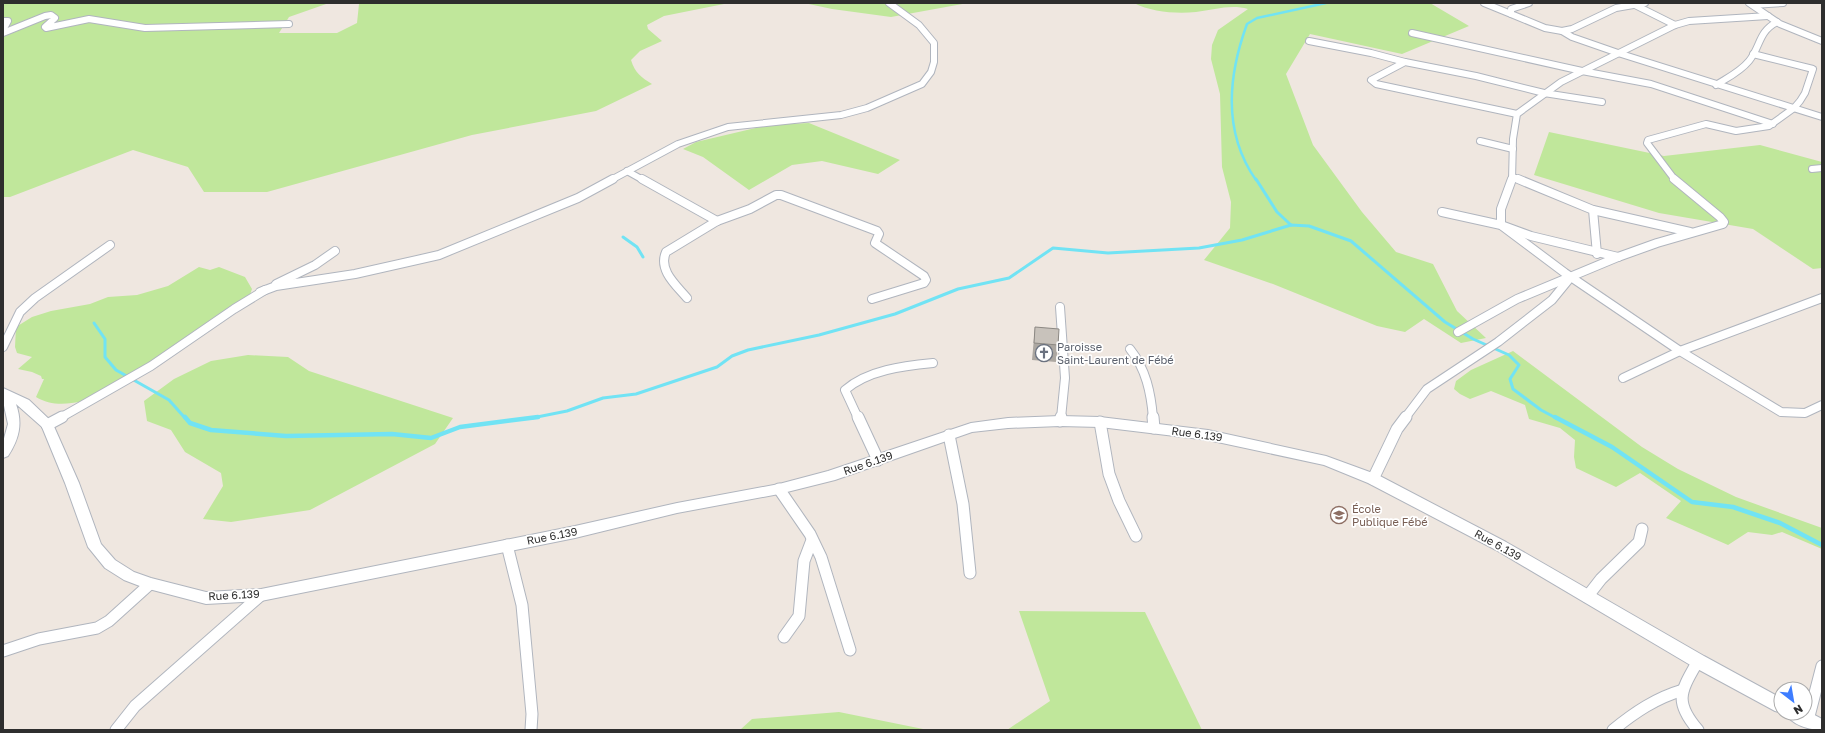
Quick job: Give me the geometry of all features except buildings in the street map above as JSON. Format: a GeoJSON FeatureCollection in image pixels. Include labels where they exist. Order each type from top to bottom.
{"type":"FeatureCollection","features":[{"type":"Feature","properties":{"kind":"street"},"geometry":{"type":"LineString","coordinates":[[260,292],[276,286],[355,274],[439,255],[578,198],[678,144],[728,127],[744,124],[827,117],[854,112],[893,98],[922,84],[931,72],[934,62],[934,43],[919,25],[889,3]]}},
{"type":"Feature","properties":{"kind":"street"},"geometry":{"type":"LineString","coordinates":[[1484,3],[1545,28],[1562,31],[1572,37],[1618,53],[1822,117]]}},
{"type":"Feature","properties":{"kind":"street"},"geometry":{"type":"LineString","coordinates":[[1511,14],[1511,9],[1529,3]]}},
{"type":"Feature","properties":{"kind":"street"},"geometry":{"type":"LineString","coordinates":[[1562,31],[1572,29],[1616,8],[1645,3]]}},
{"type":"Feature","properties":{"kind":"street"},"geometry":{"type":"LineString","coordinates":[[1751,4],[1782,3]]}},
{"type":"Feature","properties":{"kind":"street"},"geometry":{"type":"LineString","coordinates":[[1633,4],[1675,24]]}},
{"type":"Feature","properties":{"kind":"street"},"geometry":{"type":"LineString","coordinates":[[1751,4],[1777,22],[1822,41]]}},
{"type":"Feature","properties":{"kind":"street"},"geometry":{"type":"LineString","coordinates":[[3,33],[12,31],[35,19],[50,15],[55,18],[45,27],[46,28],[89,19],[145,28],[289,24]]}},
{"type":"Feature","properties":{"kind":"street"},"geometry":{"type":"LineString","coordinates":[[1405,62],[1371,80],[1376,84],[1517,114],[1534,103],[1544,93],[1582,71],[1675,24],[1689,21],[1768,16]]}},
{"type":"Feature","properties":{"kind":"street"},"geometry":{"type":"LineString","coordinates":[[3,21],[8,21],[3,30]]}},
{"type":"Feature","properties":{"kind":"street"},"geometry":{"type":"LineString","coordinates":[[1716,85],[1745,65],[1753,54],[1760,35],[1766,28],[1777,22]]}},
{"type":"Feature","properties":{"kind":"street"},"geometry":{"type":"LineString","coordinates":[[1412,33],[1582,71],[1651,84],[1772,124]]}},
{"type":"Feature","properties":{"kind":"street"},"geometry":{"type":"LineString","coordinates":[[1309,41],[1371,52],[1405,62],[1476,76],[1544,93],[1602,102]]}},
{"type":"Feature","properties":{"kind":"street"},"geometry":{"type":"LineString","coordinates":[[1458,332],[1517,299],[1618,257],[1691,233],[1720,226],[1724,222],[1675,180],[1647,143],[1648,140],[1706,124],[1740,131],[1759,129],[1772,124],[1794,108],[1805,93],[1813,69],[1753,54]]}},
{"type":"Feature","properties":{"kind":"street"},"geometry":{"type":"LineString","coordinates":[[1501,225],[1501,209],[1513,177],[1513,149],[1517,114]]}},
{"type":"Feature","properties":{"kind":"street"},"geometry":{"type":"LineString","coordinates":[[1480,141],[1513,149]]}},
{"type":"Feature","properties":{"kind":"street"},"geometry":{"type":"LineString","coordinates":[[1812,169],[1822,168]]}},
{"type":"Feature","properties":{"kind":"street"},"geometry":{"type":"LineString","coordinates":[[627,171],[717,221]]}},
{"type":"Feature","properties":{"kind":"street"},"geometry":{"type":"LineString","coordinates":[[1513,177],[1593,210],[1691,233]]}},
{"type":"Feature","properties":{"kind":"street"},"geometry":{"type":"LineString","coordinates":[[687,298],[665,269],[663,256],[666,252],[717,221],[750,209],[771,196],[781,195],[877,231],[879,234],[875,243],[924,276],[926,280],[924,283],[872,299]]}},
{"type":"Feature","properties":{"kind":"street"},"geometry":{"type":"LineString","coordinates":[[1593,210],[1597,253]]}},
{"type":"Feature","properties":{"kind":"street"},"geometry":{"type":"LineString","coordinates":[[1442,212],[1501,225],[1531,236],[1618,257]]}},
{"type":"Feature","properties":{"kind":"street"},"geometry":{"type":"LineString","coordinates":[[1501,225],[1571,277],[1680,351],[1781,412],[1805,413],[1822,405]]}},
{"type":"Feature","properties":{"kind":"street"},"geometry":{"type":"LineString","coordinates":[[3,346],[20,312],[35,298],[110,245]]}},
{"type":"Feature","properties":{"kind":"street"},"geometry":{"type":"LineString","coordinates":[[47,425],[115,388],[183,345],[260,292],[315,265],[335,251]]}},
{"type":"Feature","properties":{"kind":"street"},"geometry":{"type":"LineString","coordinates":[[1373,479],[1397,429],[1427,389],[1498,342],[1552,300],[1571,277]]}},
{"type":"Feature","properties":{"kind":"street"},"geometry":{"type":"LineString","coordinates":[[1623,378],[1680,351],[1822,298]]}},
{"type":"Feature","properties":{"kind":"street"},"geometry":{"type":"LineString","coordinates":[[1060,307],[1066,378],[1060,421]]}},
{"type":"Feature","properties":{"kind":"street"},"geometry":{"type":"LineString","coordinates":[[1130,349],[1139,360],[1144,373],[1152,401],[1154,428]]}},
{"type":"Feature","properties":{"kind":"street"},"geometry":{"type":"LineString","coordinates":[[878,460],[844,390],[855,382],[891,369],[933,362]]}},
{"type":"Feature","properties":{"kind":"street"},"geometry":{"type":"LineString","coordinates":[[3,453],[11,442],[15,426],[13,410],[4,393]]}},
{"type":"Feature","properties":{"kind":"street","name":"Rue 6.139"},"geometry":{"type":"LineString","coordinates":[[4,393],[25,403],[47,425],[72,483],[95,547],[110,564],[128,576],[150,584],[206,598],[261,594],[575,532],[677,508],[779,490],[830,476],[971,428],[1008,423],[1060,421],[1100,422],[1154,428],[1249,443],[1326,461],[1373,479],[1500,546],[1698,662],[1773,702]]}},
{"type":"Feature","properties":{"kind":"street"},"geometry":{"type":"LineString","coordinates":[[1100,422],[1106,464],[1126,517],[1136,536]]}},
{"type":"Feature","properties":{"kind":"street"},"geometry":{"type":"LineString","coordinates":[[949,435],[959,475],[966,521],[970,573]]}},
{"type":"Feature","properties":{"kind":"street"},"geometry":{"type":"LineString","coordinates":[[779,490],[812,540],[829,580],[850,650]]}},
{"type":"Feature","properties":{"kind":"street"},"geometry":{"type":"LineString","coordinates":[[1587,597],[1602,578],[1633,550],[1639,542],[1642,529]]}},
{"type":"Feature","properties":{"kind":"street"},"geometry":{"type":"LineString","coordinates":[[784,637],[799,616],[804,561],[812,540]]}},
{"type":"Feature","properties":{"kind":"street"},"geometry":{"type":"LineString","coordinates":[[507,545],[522,605],[532,714],[531,730]]}},
{"type":"Feature","properties":{"kind":"street"},"geometry":{"type":"LineString","coordinates":[[3,651],[39,639],[97,628],[109,620],[150,584]]}},
{"type":"Feature","properties":{"kind":"street"},"geometry":{"type":"LineString","coordinates":[[116,730],[135,706],[261,594]]}},
{"type":"Feature","properties":{"kind":"street"},"geometry":{"type":"LineString","coordinates":[[1698,662],[1683,690],[1681,706],[1682,712],[1698,730]]}},
{"type":"Feature","properties":{"kind":"street"},"geometry":{"type":"LineString","coordinates":[[1813,701],[1822,666]]}},
{"type":"Feature","properties":{"kind":"street"},"geometry":{"type":"LineString","coordinates":[[1614,730],[1639,708],[1660,696],[1683,690]]}},
{"type":"Feature","properties":{"kind":"green space"},"geometry":{"type":"Polygon","coordinates":[[[3,3],[329,3],[289,17],[279,33],[337,33],[357,23],[359,4],[357,3],[729,3],[664,16],[647,25],[648,29],[662,41],[640,51],[631,60],[634,68],[639,74],[652,84],[596,111],[472,135],[267,192],[204,192],[188,167],[133,150],[10,197],[3,197],[3,3]]]}},
{"type":"Feature","properties":{"kind":"green space"},"geometry":{"type":"Polygon","coordinates":[[[804,3],[968,3],[891,17],[832,9],[804,3]]]}},
{"type":"Feature","properties":{"kind":"green space"},"geometry":{"type":"Polygon","coordinates":[[[1134,3],[1430,3],[1469,26],[1402,54],[1310,34],[1286,74],[1313,145],[1362,212],[1396,252],[1433,264],[1457,311],[1486,338],[1461,343],[1424,319],[1405,332],[1377,326],[1273,284],[1204,260],[1230,228],[1231,202],[1222,167],[1220,94],[1211,59],[1212,45],[1218,30],[1248,9],[1228,7],[1180,13],[1156,10],[1134,3]]]}},
{"type":"Feature","properties":{"kind":"green space"},"geometry":{"type":"Polygon","coordinates":[[[809,123],[900,160],[878,174],[822,161],[792,165],[749,190],[703,157],[683,149],[696,142],[768,125],[809,123]]]}},
{"type":"Feature","properties":{"kind":"green space"},"geometry":{"type":"Polygon","coordinates":[[[1549,132],[1664,156],[1760,145],[1822,162],[1822,268],[1813,269],[1753,229],[1659,213],[1534,175],[1549,132]]]}},
{"type":"Feature","properties":{"kind":"green space"},"geometry":{"type":"Polygon","coordinates":[[[199,267],[210,270],[219,267],[245,277],[252,289],[247,303],[101,395],[68,404],[51,403],[36,397],[44,379],[32,372],[18,369],[32,357],[17,353],[15,347],[16,327],[32,317],[51,311],[90,304],[108,297],[137,295],[168,286],[199,267]]]}},
{"type":"Feature","properties":{"kind":"green space"},"geometry":{"type":"Polygon","coordinates":[[[1513,351],[1642,447],[1678,469],[1736,497],[1822,528],[1822,549],[1782,532],[1772,535],[1748,532],[1728,545],[1666,518],[1681,501],[1640,473],[1616,487],[1576,468],[1574,457],[1575,440],[1560,428],[1529,419],[1525,405],[1491,391],[1470,399],[1454,389],[1456,381],[1471,370],[1513,351]]]}},
{"type":"Feature","properties":{"kind":"green space"},"geometry":{"type":"Polygon","coordinates":[[[248,355],[288,357],[309,371],[453,418],[435,444],[310,510],[231,522],[203,519],[223,486],[221,473],[185,452],[171,430],[147,421],[144,401],[174,379],[211,361],[248,355]]]}},
{"type":"Feature","properties":{"kind":"green space"},"geometry":{"type":"Polygon","coordinates":[[[1019,611],[1145,612],[1202,730],[1007,730],[1050,701],[1019,611]]]}},
{"type":"Feature","properties":{"kind":"green space"},"geometry":{"type":"Polygon","coordinates":[[[839,712],[928,730],[740,730],[752,719],[839,712]]]}},
{"type":"Feature","properties":{"kind":"waterway"},"geometry":{"type":"LineString","coordinates":[[1256,180],[1245,162],[1238,143],[1232,104],[1236,64],[1247,24],[1257,18],[1326,3]]}},
{"type":"Feature","properties":{"kind":"waterway"},"geometry":{"type":"LineString","coordinates":[[1256,179],[1277,212],[1291,225]]}},
{"type":"Feature","properties":{"kind":"waterway"},"geometry":{"type":"LineString","coordinates":[[535,417],[567,411],[603,398],[636,394],[717,367],[732,356],[748,350],[819,335],[895,314],[958,289],[1009,278],[1053,248],[1108,253],[1199,248],[1242,240],[1291,225]]}},
{"type":"Feature","properties":{"kind":"waterway"},"geometry":{"type":"LineString","coordinates":[[1291,225],[1309,226],[1351,241],[1445,322],[1473,339],[1509,355],[1519,365],[1510,379],[1513,389],[1541,410],[1556,418]]}},
{"type":"Feature","properties":{"kind":"waterway"},"geometry":{"type":"LineString","coordinates":[[623,237],[637,247],[643,257]]}},
{"type":"Feature","properties":{"kind":"waterway"},"geometry":{"type":"LineString","coordinates":[[94,323],[105,339],[105,357],[116,370],[169,400],[185,418]]}},
{"type":"Feature","properties":{"kind":"waterway"},"geometry":{"type":"LineString","coordinates":[[185,417],[190,423],[211,430],[286,436],[392,434],[431,438],[460,427],[535,417]]}},
{"type":"Feature","properties":{"kind":"waterway"},"geometry":{"type":"LineString","coordinates":[[1555,417],[1612,447],[1692,502],[1733,507],[1780,523],[1822,545]]}},
{"type":"Feature","properties":{"kind":"place","name":"Paroisse Saint-Laurent de Fébé"},"geometry":{"type":"Point","coordinates":[1044,353]}},
{"type":"Feature","properties":{"kind":"place","name":"École Publique Fébé"},"geometry":{"type":"Point","coordinates":[1339,515]}}]}
